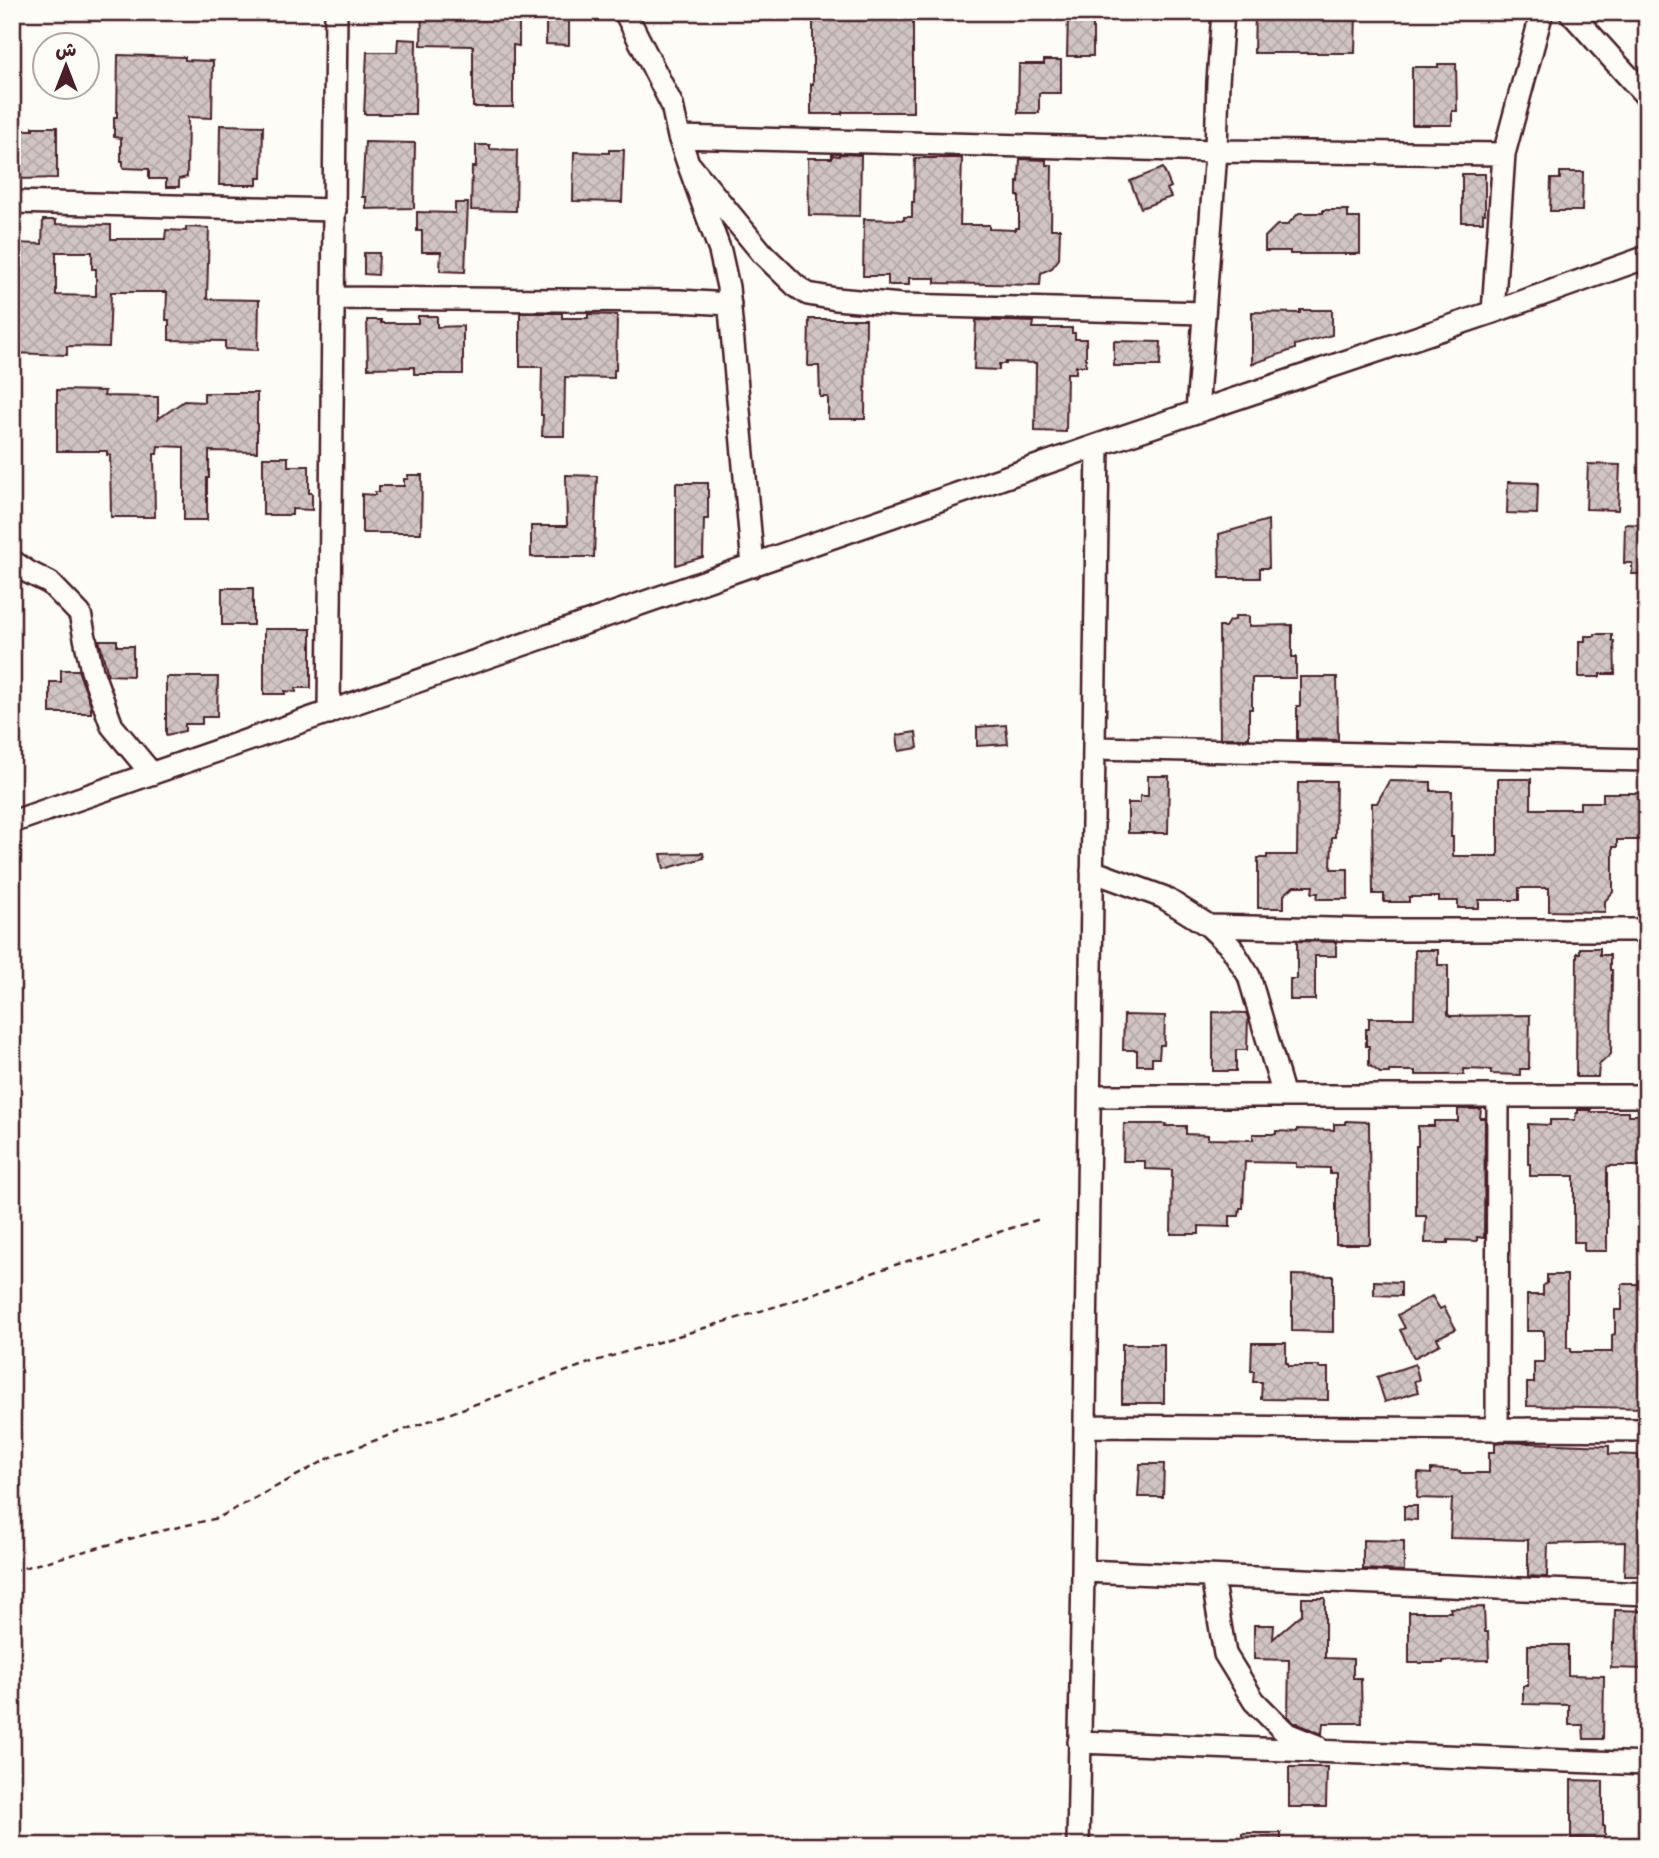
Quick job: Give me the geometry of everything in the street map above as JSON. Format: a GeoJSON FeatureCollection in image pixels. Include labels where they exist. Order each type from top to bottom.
{"type":"FeatureCollection","features":[{"type":"Feature","properties":{"kind":"street"},"geometry":{"type":"LineString","coordinates":[[329,713],[336,12]]}},
{"type":"Feature","properties":{"kind":"street"},"geometry":{"type":"LineString","coordinates":[[625,12],[671,105],[679,137],[720,251],[730,304],[753,566]]}},
{"type":"Feature","properties":{"kind":"street"},"geometry":{"type":"LineString","coordinates":[[1197,412],[1223,12]]}},
{"type":"Feature","properties":{"kind":"street"},"geometry":{"type":"LineString","coordinates":[[1493,312],[1504,154],[1542,12]]}},
{"type":"Feature","properties":{"kind":"street"},"geometry":{"type":"LineString","coordinates":[[1570,12],[1647,97]]}},
{"type":"Feature","properties":{"kind":"street"},"geometry":{"type":"LineString","coordinates":[[679,137],[1216,151],[1504,154]]}},
{"type":"Feature","properties":{"kind":"street"},"geometry":{"type":"LineString","coordinates":[[688,163],[763,254],[808,294],[901,305],[1204,313]]}},
{"type":"Feature","properties":{"kind":"street"},"geometry":{"type":"LineString","coordinates":[[12,202],[334,210]]}},
{"type":"Feature","properties":{"kind":"street"},"geometry":{"type":"LineString","coordinates":[[12,822],[1647,257]]}},
{"type":"Feature","properties":{"kind":"street"},"geometry":{"type":"LineString","coordinates":[[334,298],[730,304]]}},
{"type":"Feature","properties":{"kind":"street"},"geometry":{"type":"LineString","coordinates":[[1078,1846],[1098,445]]}},
{"type":"Feature","properties":{"kind":"street"},"geometry":{"type":"LineString","coordinates":[[12,561],[50,583],[80,614],[92,671],[112,726],[152,774]]}},
{"type":"Feature","properties":{"kind":"street"},"geometry":{"type":"LineString","coordinates":[[1094,748],[1647,760]]}},
{"type":"Feature","properties":{"kind":"street"},"geometry":{"type":"LineString","coordinates":[[1093,871],[1163,897],[1209,926],[1231,947],[1249,976],[1284,1096]]}},
{"type":"Feature","properties":{"kind":"street"},"geometry":{"type":"LineString","coordinates":[[1209,926],[1370,930],[1647,930]]}},
{"type":"Feature","properties":{"kind":"street"},"geometry":{"type":"LineString","coordinates":[[1090,1096],[1647,1096]]}},
{"type":"Feature","properties":{"kind":"street"},"geometry":{"type":"LineString","coordinates":[[1497,1430],[1498,1096]]}},
{"type":"Feature","properties":{"kind":"street"},"geometry":{"type":"LineString","coordinates":[[1085,1426],[1647,1430]]}},
{"type":"Feature","properties":{"kind":"street"},"geometry":{"type":"LineString","coordinates":[[1083,1571],[1647,1594]]}},
{"type":"Feature","properties":{"kind":"street"},"geometry":{"type":"LineString","coordinates":[[1212,1577],[1225,1654],[1254,1701],[1287,1734],[1335,1753]]}},
{"type":"Feature","properties":{"kind":"street"},"geometry":{"type":"LineString","coordinates":[[1079,1742],[1647,1764]]}},
{"type":"Feature","properties":{"kind":"path"},"geometry":{"type":"LineString","coordinates":[[12,1570],[218,1518],[335,1455],[589,1363],[787,1303],[1040,1219]]}},
{"type":"Feature","properties":{"kind":"building"},"geometry":{"type":"Polygon","coordinates":[[[422,12],[519,12],[519,46],[513,45],[513,107],[473,107],[473,46],[421,45],[422,12]]]}},
{"type":"Feature","properties":{"kind":"building"},"geometry":{"type":"Polygon","coordinates":[[[546,12],[569,12],[569,45],[546,44],[546,12]]]}},
{"type":"Feature","properties":{"kind":"building"},"geometry":{"type":"Polygon","coordinates":[[[813,12],[913,12],[913,112],[811,114],[813,12]]]}},
{"type":"Feature","properties":{"kind":"building"},"geometry":{"type":"Polygon","coordinates":[[[1068,12],[1093,12],[1093,56],[1067,56],[1068,12]]]}},
{"type":"Feature","properties":{"kind":"building"},"geometry":{"type":"Polygon","coordinates":[[[1255,12],[1305,12],[1305,17],[1327,17],[1334,12],[1356,12],[1355,53],[1254,53],[1255,12]]]}},
{"type":"Feature","properties":{"kind":"building"},"geometry":{"type":"Polygon","coordinates":[[[398,39],[416,40],[415,114],[364,114],[367,52],[397,52],[398,39]]]}},
{"type":"Feature","properties":{"kind":"building"},"geometry":{"type":"Polygon","coordinates":[[[118,55],[185,57],[185,60],[213,61],[212,118],[188,117],[187,177],[179,179],[179,187],[166,187],[166,179],[149,179],[149,169],[123,168],[121,138],[114,137],[118,55]]]}},
{"type":"Feature","properties":{"kind":"building"},"geometry":{"type":"Polygon","coordinates":[[[1044,60],[1061,60],[1061,93],[1039,93],[1039,113],[1018,113],[1019,64],[1044,64],[1044,60]]]}},
{"type":"Feature","properties":{"kind":"building"},"geometry":{"type":"Polygon","coordinates":[[[1438,64],[1456,64],[1457,111],[1452,111],[1452,125],[1412,125],[1412,67],[1438,67],[1438,64]]]}},
{"type":"Feature","properties":{"kind":"building"},"geometry":{"type":"Polygon","coordinates":[[[220,125],[263,126],[262,178],[257,178],[257,185],[219,185],[220,125]]]}},
{"type":"Feature","properties":{"kind":"building"},"geometry":{"type":"Polygon","coordinates":[[[33,127],[57,127],[57,178],[19,179],[15,130],[33,130],[33,127]]]}},
{"type":"Feature","properties":{"kind":"building"},"geometry":{"type":"Polygon","coordinates":[[[365,142],[415,143],[414,208],[366,209],[366,197],[362,197],[365,142]]]}},
{"type":"Feature","properties":{"kind":"building"},"geometry":{"type":"Polygon","coordinates":[[[476,145],[490,145],[490,149],[517,150],[516,211],[471,210],[472,167],[476,167],[476,145]]]}},
{"type":"Feature","properties":{"kind":"building"},"geometry":{"type":"Polygon","coordinates":[[[609,150],[624,150],[622,202],[573,201],[574,152],[609,153],[609,150]]]}},
{"type":"Feature","properties":{"kind":"building"},"geometry":{"type":"Polygon","coordinates":[[[832,155],[861,155],[860,216],[809,215],[808,158],[832,158],[832,155]]]}},
{"type":"Feature","properties":{"kind":"building"},"geometry":{"type":"Polygon","coordinates":[[[915,158],[962,158],[960,225],[989,225],[989,229],[1019,228],[1017,182],[1020,159],[1046,160],[1046,165],[1052,165],[1051,229],[1060,229],[1059,259],[1052,268],[1041,273],[1040,285],[935,283],[935,278],[909,278],[909,285],[888,285],[888,276],[863,276],[864,219],[904,220],[904,217],[912,217],[915,158]]]}},
{"type":"Feature","properties":{"kind":"building"},"geometry":{"type":"Polygon","coordinates":[[[1163,168],[1171,187],[1167,189],[1171,197],[1141,208],[1130,181],[1163,168]]]}},
{"type":"Feature","properties":{"kind":"building"},"geometry":{"type":"Polygon","coordinates":[[[1560,172],[1583,172],[1582,211],[1550,211],[1551,179],[1560,179],[1560,172]]]}},
{"type":"Feature","properties":{"kind":"building"},"geometry":{"type":"Polygon","coordinates":[[[1462,174],[1485,174],[1483,222],[1462,222],[1462,174]]]}},
{"type":"Feature","properties":{"kind":"building"},"geometry":{"type":"Polygon","coordinates":[[[455,203],[468,203],[465,272],[440,271],[441,252],[422,252],[422,231],[417,231],[417,212],[455,213],[455,203]]]}},
{"type":"Feature","properties":{"kind":"building"},"geometry":{"type":"Polygon","coordinates":[[[1323,210],[1348,210],[1348,218],[1360,218],[1360,254],[1290,254],[1290,251],[1265,251],[1265,237],[1277,225],[1287,225],[1299,213],[1323,213],[1323,210]]]}},
{"type":"Feature","properties":{"kind":"building"},"geometry":{"type":"Polygon","coordinates":[[[43,220],[56,220],[56,224],[111,225],[111,239],[165,239],[166,230],[209,228],[207,299],[259,300],[258,350],[225,349],[225,341],[169,340],[169,320],[166,320],[167,292],[111,292],[109,347],[67,346],[67,355],[12,353],[12,243],[42,244],[43,220]],[[56,252],[56,295],[96,296],[96,269],[92,269],[92,252],[56,252]]]}},
{"type":"Feature","properties":{"kind":"building"},"geometry":{"type":"Polygon","coordinates":[[[364,253],[379,253],[378,275],[364,274],[364,253]]]}},
{"type":"Feature","properties":{"kind":"building"},"geometry":{"type":"Polygon","coordinates":[[[1300,310],[1332,310],[1332,335],[1295,345],[1295,349],[1252,364],[1252,312],[1300,313],[1300,310]]]}},
{"type":"Feature","properties":{"kind":"building"},"geometry":{"type":"Polygon","coordinates":[[[520,313],[562,313],[562,318],[588,318],[588,314],[617,315],[614,378],[565,377],[564,436],[542,436],[542,367],[520,367],[520,313]]]}},
{"type":"Feature","properties":{"kind":"building"},"geometry":{"type":"Polygon","coordinates":[[[418,316],[437,316],[437,327],[463,326],[463,374],[414,374],[414,367],[368,368],[367,320],[381,320],[381,323],[418,323],[418,316]]]}},
{"type":"Feature","properties":{"kind":"building"},"geometry":{"type":"Polygon","coordinates":[[[809,319],[866,319],[865,419],[828,419],[828,397],[820,397],[819,366],[808,366],[809,319]]]}},
{"type":"Feature","properties":{"kind":"building"},"geometry":{"type":"Polygon","coordinates":[[[976,320],[1034,322],[1033,328],[1072,328],[1075,339],[1086,339],[1086,366],[1076,366],[1076,373],[1067,373],[1066,432],[1035,431],[1036,363],[1006,362],[999,364],[999,370],[974,369],[976,320]]]}},
{"type":"Feature","properties":{"kind":"building"},"geometry":{"type":"Polygon","coordinates":[[[1114,341],[1161,342],[1160,366],[1114,366],[1114,341]]]}},
{"type":"Feature","properties":{"kind":"building"},"geometry":{"type":"Polygon","coordinates":[[[57,390],[105,391],[104,396],[158,397],[158,419],[184,401],[204,402],[204,393],[257,393],[257,452],[209,451],[207,520],[184,520],[184,447],[158,446],[157,454],[154,454],[155,517],[111,517],[110,455],[107,455],[107,451],[57,451],[57,390]]]}},
{"type":"Feature","properties":{"kind":"building"},"geometry":{"type":"Polygon","coordinates":[[[263,457],[288,457],[288,466],[309,466],[312,510],[292,509],[292,515],[263,515],[263,457]]]}},
{"type":"Feature","properties":{"kind":"building"},"geometry":{"type":"Polygon","coordinates":[[[1588,464],[1620,465],[1618,510],[1586,509],[1588,464]]]}},
{"type":"Feature","properties":{"kind":"building"},"geometry":{"type":"Polygon","coordinates":[[[408,475],[422,475],[421,533],[362,533],[362,494],[375,495],[375,492],[379,492],[379,486],[404,486],[404,479],[408,479],[408,475]]]}},
{"type":"Feature","properties":{"kind":"building"},"geometry":{"type":"Polygon","coordinates":[[[566,475],[597,476],[594,557],[531,557],[531,526],[567,526],[566,475]]]}},
{"type":"Feature","properties":{"kind":"building"},"geometry":{"type":"Polygon","coordinates":[[[1508,482],[1538,483],[1537,514],[1507,513],[1508,482]]]}},
{"type":"Feature","properties":{"kind":"building"},"geometry":{"type":"Polygon","coordinates":[[[676,483],[708,483],[708,519],[704,519],[703,557],[676,565],[676,483]]]}},
{"type":"Feature","properties":{"kind":"building"},"geometry":{"type":"Polygon","coordinates":[[[1268,520],[1269,568],[1260,568],[1260,578],[1220,578],[1219,534],[1268,520]]]}},
{"type":"Feature","properties":{"kind":"building"},"geometry":{"type":"Polygon","coordinates":[[[1625,524],[1647,525],[1647,574],[1632,574],[1632,563],[1624,563],[1625,524]]]}},
{"type":"Feature","properties":{"kind":"building"},"geometry":{"type":"Polygon","coordinates":[[[222,588],[253,588],[253,625],[222,625],[222,588]]]}},
{"type":"Feature","properties":{"kind":"building"},"geometry":{"type":"Polygon","coordinates":[[[1235,616],[1249,616],[1249,626],[1292,625],[1292,657],[1296,657],[1296,678],[1252,678],[1249,738],[1220,738],[1219,627],[1225,627],[1229,621],[1235,620],[1235,616]]]}},
{"type":"Feature","properties":{"kind":"building"},"geometry":{"type":"Polygon","coordinates":[[[264,629],[311,629],[311,688],[296,688],[296,692],[285,691],[285,694],[264,694],[264,629]]]}},
{"type":"Feature","properties":{"kind":"building"},"geometry":{"type":"Polygon","coordinates":[[[1612,634],[1615,674],[1579,677],[1579,641],[1585,641],[1585,636],[1612,634]]]}},
{"type":"Feature","properties":{"kind":"building"},"geometry":{"type":"Polygon","coordinates":[[[99,640],[117,640],[117,646],[133,646],[133,676],[108,675],[99,640]]]}},
{"type":"Feature","properties":{"kind":"building"},"geometry":{"type":"Polygon","coordinates":[[[61,670],[78,670],[91,713],[50,713],[50,682],[61,682],[61,670]]]}},
{"type":"Feature","properties":{"kind":"building"},"geometry":{"type":"Polygon","coordinates":[[[166,677],[218,677],[217,717],[202,717],[202,724],[185,724],[185,731],[166,735],[166,677]]]}},
{"type":"Feature","properties":{"kind":"building"},"geometry":{"type":"Polygon","coordinates":[[[1300,677],[1337,677],[1338,740],[1297,739],[1300,677]]]}},
{"type":"Feature","properties":{"kind":"building"},"geometry":{"type":"Polygon","coordinates":[[[1006,725],[1008,744],[977,746],[977,727],[1006,725]]]}},
{"type":"Feature","properties":{"kind":"building"},"geometry":{"type":"Polygon","coordinates":[[[916,732],[918,748],[899,751],[897,735],[916,732]]]}},
{"type":"Feature","properties":{"kind":"building"},"geometry":{"type":"Polygon","coordinates":[[[1148,776],[1169,776],[1168,833],[1128,833],[1128,803],[1140,803],[1140,796],[1148,796],[1148,776]]]}},
{"type":"Feature","properties":{"kind":"building"},"geometry":{"type":"Polygon","coordinates":[[[1498,779],[1531,779],[1531,809],[1580,809],[1580,802],[1603,802],[1603,793],[1641,793],[1641,806],[1647,806],[1647,840],[1617,840],[1617,847],[1613,847],[1613,892],[1605,901],[1605,912],[1549,911],[1549,888],[1519,888],[1519,900],[1479,900],[1479,908],[1458,908],[1458,901],[1439,901],[1439,897],[1409,897],[1409,902],[1384,902],[1384,894],[1373,894],[1372,803],[1377,803],[1389,781],[1431,782],[1431,791],[1452,791],[1453,856],[1498,856],[1498,779]]]}},
{"type":"Feature","properties":{"kind":"building"},"geometry":{"type":"Polygon","coordinates":[[[1336,781],[1335,837],[1332,837],[1331,869],[1348,869],[1348,899],[1317,899],[1318,893],[1312,893],[1313,886],[1294,886],[1284,895],[1284,908],[1258,908],[1258,858],[1267,858],[1267,855],[1297,855],[1298,783],[1336,781]]]}},
{"type":"Feature","properties":{"kind":"building"},"geometry":{"type":"Polygon","coordinates":[[[703,853],[704,858],[664,869],[661,854],[703,853]]]}},
{"type":"Feature","properties":{"kind":"building"},"geometry":{"type":"Polygon","coordinates":[[[1297,941],[1336,942],[1336,956],[1315,956],[1315,1000],[1290,1000],[1290,979],[1297,979],[1297,941]]]}},
{"type":"Feature","properties":{"kind":"building"},"geometry":{"type":"Polygon","coordinates":[[[1580,948],[1600,948],[1600,955],[1610,955],[1611,1054],[1599,1065],[1598,1077],[1576,1077],[1577,953],[1580,953],[1580,948]]]}},
{"type":"Feature","properties":{"kind":"building"},"geometry":{"type":"Polygon","coordinates":[[[1415,950],[1438,950],[1438,965],[1448,965],[1450,1016],[1530,1015],[1529,1069],[1520,1069],[1520,1075],[1464,1069],[1464,1075],[1416,1075],[1416,1071],[1380,1073],[1369,1065],[1366,1029],[1369,1029],[1369,1018],[1414,1018],[1415,950]]]}},
{"type":"Feature","properties":{"kind":"building"},"geometry":{"type":"Polygon","coordinates":[[[1213,1012],[1246,1013],[1248,1018],[1247,1050],[1236,1050],[1236,1071],[1213,1071],[1213,1012]]]}},
{"type":"Feature","properties":{"kind":"building"},"geometry":{"type":"Polygon","coordinates":[[[1124,1015],[1165,1016],[1164,1045],[1160,1045],[1159,1058],[1152,1058],[1152,1065],[1137,1065],[1137,1050],[1123,1050],[1124,1015]]]}},
{"type":"Feature","properties":{"kind":"building"},"geometry":{"type":"Polygon","coordinates":[[[1458,1109],[1481,1109],[1480,1118],[1485,1118],[1484,1238],[1477,1237],[1477,1241],[1448,1240],[1448,1243],[1425,1243],[1426,1216],[1416,1216],[1418,1126],[1434,1126],[1434,1121],[1458,1121],[1458,1109]]]}},
{"type":"Feature","properties":{"kind":"building"},"geometry":{"type":"Polygon","coordinates":[[[1578,1110],[1628,1112],[1628,1115],[1640,1115],[1640,1125],[1647,1125],[1647,1166],[1607,1167],[1607,1251],[1584,1251],[1584,1242],[1574,1242],[1574,1176],[1530,1176],[1528,1124],[1550,1125],[1550,1120],[1575,1120],[1578,1110]]]}},
{"type":"Feature","properties":{"kind":"building"},"geometry":{"type":"Polygon","coordinates":[[[1346,1121],[1369,1122],[1370,1244],[1336,1244],[1336,1174],[1330,1174],[1330,1168],[1296,1167],[1296,1163],[1245,1162],[1243,1208],[1240,1208],[1239,1216],[1230,1216],[1230,1227],[1199,1226],[1199,1234],[1171,1234],[1172,1170],[1145,1169],[1145,1161],[1123,1161],[1124,1124],[1186,1126],[1186,1134],[1208,1135],[1208,1139],[1253,1140],[1253,1134],[1276,1134],[1276,1131],[1334,1130],[1334,1124],[1346,1124],[1346,1121]]]}},
{"type":"Feature","properties":{"kind":"building"},"geometry":{"type":"Polygon","coordinates":[[[1292,1275],[1333,1276],[1333,1332],[1292,1331],[1292,1275]]]}},
{"type":"Feature","properties":{"kind":"building"},"geometry":{"type":"Polygon","coordinates":[[[1547,1275],[1567,1275],[1567,1348],[1571,1348],[1571,1352],[1612,1352],[1615,1310],[1622,1310],[1622,1284],[1647,1284],[1647,1408],[1527,1406],[1527,1383],[1534,1383],[1534,1362],[1544,1362],[1544,1331],[1527,1331],[1527,1295],[1543,1295],[1547,1275]]]}},
{"type":"Feature","properties":{"kind":"building"},"geometry":{"type":"Polygon","coordinates":[[[1374,1281],[1401,1282],[1401,1296],[1374,1295],[1374,1281]]]}},
{"type":"Feature","properties":{"kind":"building"},"geometry":{"type":"Polygon","coordinates":[[[1432,1296],[1440,1309],[1444,1307],[1456,1329],[1437,1338],[1440,1344],[1414,1358],[1400,1330],[1405,1328],[1398,1315],[1432,1296]]]}},
{"type":"Feature","properties":{"kind":"building"},"geometry":{"type":"Polygon","coordinates":[[[1252,1343],[1286,1343],[1288,1366],[1328,1368],[1328,1400],[1261,1399],[1262,1382],[1253,1382],[1254,1371],[1251,1371],[1252,1343]]]}},
{"type":"Feature","properties":{"kind":"building"},"geometry":{"type":"Polygon","coordinates":[[[1122,1344],[1164,1344],[1164,1403],[1122,1403],[1122,1344]]]}},
{"type":"Feature","properties":{"kind":"building"},"geometry":{"type":"Polygon","coordinates":[[[1415,1364],[1419,1380],[1414,1381],[1418,1392],[1385,1402],[1377,1377],[1415,1364]]]}},
{"type":"Feature","properties":{"kind":"building"},"geometry":{"type":"Polygon","coordinates":[[[1495,1443],[1609,1446],[1609,1454],[1638,1455],[1641,1509],[1647,1509],[1647,1576],[1624,1576],[1625,1542],[1548,1544],[1547,1577],[1528,1576],[1528,1540],[1450,1538],[1452,1499],[1417,1498],[1418,1473],[1431,1474],[1431,1469],[1489,1473],[1489,1452],[1495,1452],[1495,1443]]]}},
{"type":"Feature","properties":{"kind":"building"},"geometry":{"type":"Polygon","coordinates":[[[1140,1464],[1164,1464],[1163,1497],[1138,1497],[1140,1464]]]}},
{"type":"Feature","properties":{"kind":"building"},"geometry":{"type":"Polygon","coordinates":[[[1404,1506],[1417,1506],[1417,1520],[1404,1519],[1404,1506]]]}},
{"type":"Feature","properties":{"kind":"building"},"geometry":{"type":"Polygon","coordinates":[[[1363,1540],[1404,1541],[1404,1571],[1363,1569],[1363,1540]]]}},
{"type":"Feature","properties":{"kind":"building"},"geometry":{"type":"Polygon","coordinates":[[[1302,1598],[1325,1598],[1325,1658],[1353,1659],[1353,1678],[1361,1678],[1362,1723],[1323,1723],[1322,1734],[1294,1723],[1288,1716],[1289,1660],[1254,1659],[1254,1625],[1274,1625],[1273,1639],[1302,1614],[1302,1598]]]}},
{"type":"Feature","properties":{"kind":"building"},"geometry":{"type":"Polygon","coordinates":[[[1484,1607],[1489,1660],[1409,1663],[1409,1612],[1451,1612],[1450,1608],[1484,1607]]]}},
{"type":"Feature","properties":{"kind":"building"},"geometry":{"type":"Polygon","coordinates":[[[1615,1610],[1647,1611],[1647,1669],[1611,1668],[1615,1610]]]}},
{"type":"Feature","properties":{"kind":"building"},"geometry":{"type":"Polygon","coordinates":[[[1528,1645],[1568,1645],[1568,1675],[1604,1676],[1603,1739],[1584,1739],[1583,1725],[1569,1725],[1569,1705],[1523,1704],[1523,1686],[1528,1686],[1528,1645]]]}},
{"type":"Feature","properties":{"kind":"building"},"geometry":{"type":"Polygon","coordinates":[[[1289,1767],[1327,1767],[1326,1807],[1289,1807],[1289,1767]]]}},
{"type":"Feature","properties":{"kind":"building"},"geometry":{"type":"Polygon","coordinates":[[[1571,1780],[1603,1781],[1605,1839],[1571,1838],[1571,1780]]]}},
{"type":"Feature","properties":{"kind":"building"},"geometry":{"type":"Polygon","coordinates":[[[1242,1833],[1281,1833],[1281,1846],[1242,1846],[1242,1833]]]}}]}
